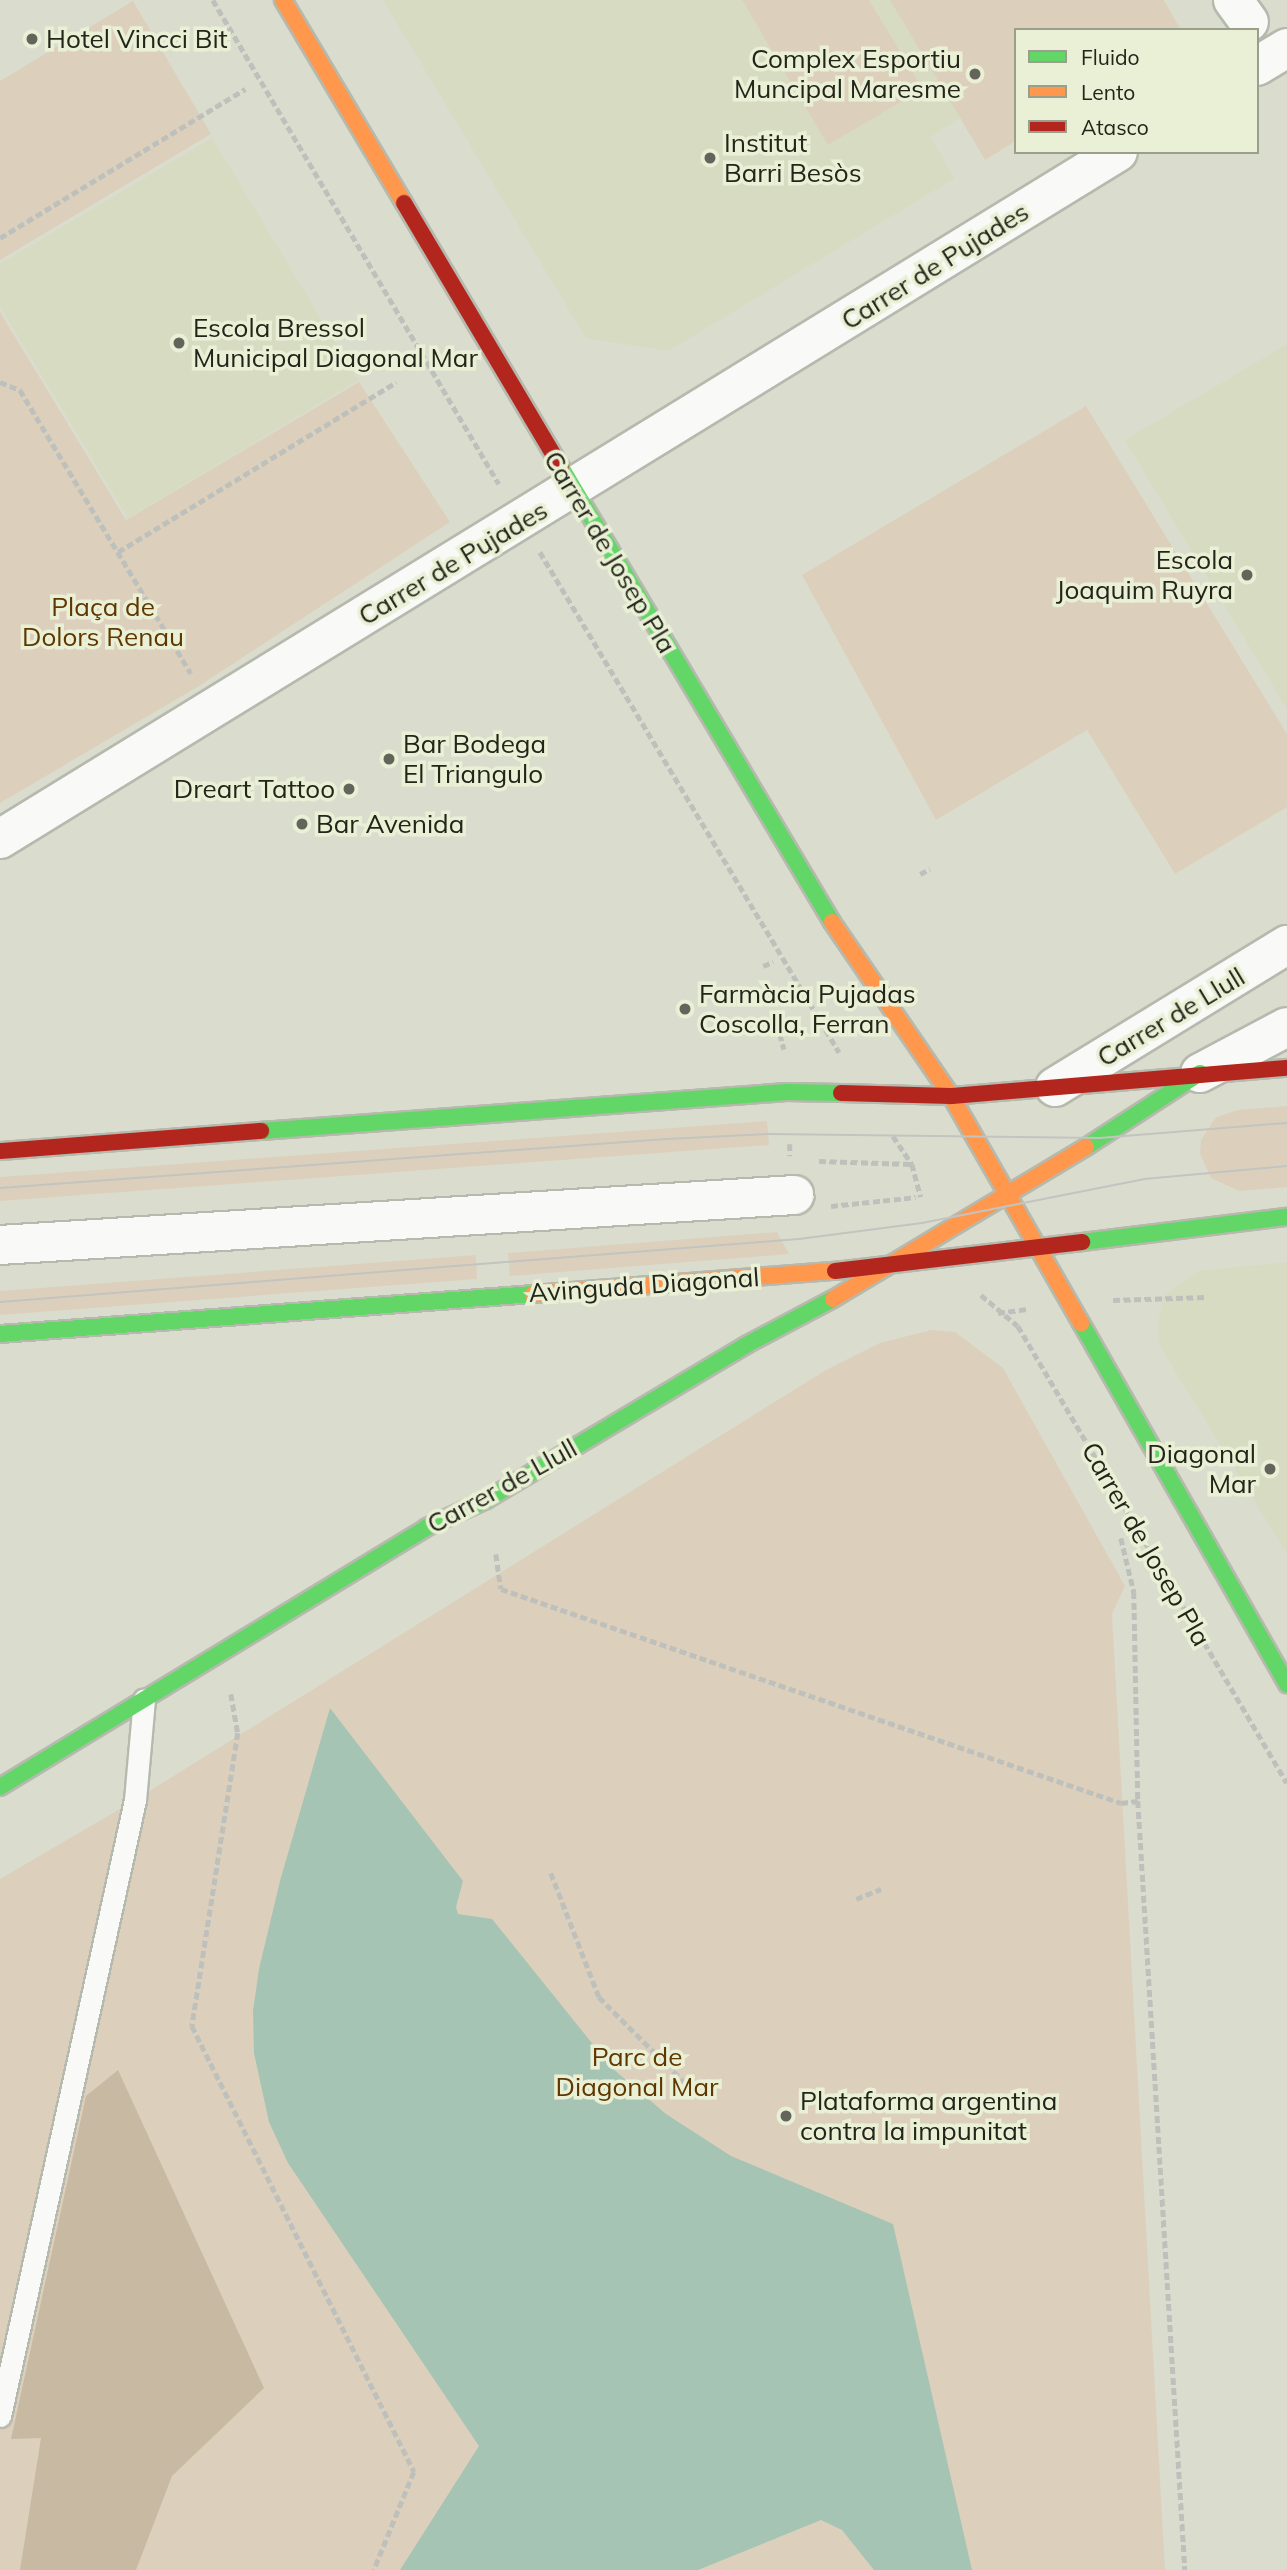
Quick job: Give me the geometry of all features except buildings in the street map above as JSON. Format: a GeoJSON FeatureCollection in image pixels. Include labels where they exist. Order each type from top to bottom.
{"type":"FeatureCollection","features":[{"type":"Feature","properties":{"kind":"street","name":"Carrer de Josep Pla"},"geometry":{"type":"LineString","coordinates":[[283,0],[842,939],[951,1096],[1039,1244],[1287,1684]]}},
{"type":"Feature","properties":{"kind":"street","name":"Carrer de Pujades"},"geometry":{"type":"LineString","coordinates":[[0,839],[573,491],[1115,154]]}},
{"type":"Feature","properties":{"kind":"street","name":"Carrer de Llull"},"geometry":{"type":"LineString","coordinates":[[1055,1087],[1287,945]]}},
{"type":"Feature","properties":{"kind":"street"},"geometry":{"type":"LineString","coordinates":[[1200,1073],[1287,1027]]}},
{"type":"Feature","properties":{"kind":"street"},"geometry":{"type":"LineString","coordinates":[[0,1151],[787,1092],[951,1096],[1200,1073],[1287,1068]]}},
{"type":"Feature","properties":{"kind":"street","name":"Carrer de Llull"},"geometry":{"type":"LineString","coordinates":[[0,1787],[427,1527],[486,1500],[1009,1196],[1200,1073]]}},
{"type":"Feature","properties":{"kind":"street"},"geometry":{"type":"LineString","coordinates":[[0,1245],[793,1195]]}},
{"type":"Feature","properties":{"kind":"street","name":"Avinguda Diagonal"},"geometry":{"type":"LineString","coordinates":[[0,1334],[820,1273],[1039,1244],[1287,1217]]}},
{"type":"Feature","properties":{"kind":"lane"},"geometry":{"type":"LineString","coordinates":[[0,2416],[135,1800],[144,1699]]}},
{"type":"Feature","properties":{"kind":"path"},"geometry":{"type":"LineString","coordinates":[[213,0],[501,488]]}},
{"type":"Feature","properties":{"kind":"path"},"geometry":{"type":"LineString","coordinates":[[0,238],[245,89]]}},
{"type":"Feature","properties":{"kind":"path"},"geometry":{"type":"LineString","coordinates":[[0,382],[20,390],[192,675]]}},
{"type":"Feature","properties":{"kind":"path"},"geometry":{"type":"LineString","coordinates":[[118,552],[396,382]]}},
{"type":"Feature","properties":{"kind":"path"},"geometry":{"type":"LineString","coordinates":[[542,556],[830,1036]]}},
{"type":"Feature","properties":{"kind":"path"},"geometry":{"type":"LineString","coordinates":[[920,874],[930,869]]}},
{"type":"Feature","properties":{"kind":"path"},"geometry":{"type":"LineString","coordinates":[[763,967],[772,962]]}},
{"type":"Feature","properties":{"kind":"path"},"geometry":{"type":"LineString","coordinates":[[780,1034],[784,1049]]}},
{"type":"Feature","properties":{"kind":"path"},"geometry":{"type":"LineString","coordinates":[[912,1164],[921,1196]]}},
{"type":"Feature","properties":{"kind":"path"},"geometry":{"type":"LineString","coordinates":[[1163,1297],[1207,1297]]}},
{"type":"Feature","properties":{"kind":"path","name":"Carrer de Josep Pla"},"geometry":{"type":"LineString","coordinates":[[997,1313],[1018,1326],[1287,1783]]}},
{"type":"Feature","properties":{"kind":"path"},"geometry":{"type":"LineString","coordinates":[[1121,1538],[1134,1591],[1138,1801],[1185,2570]]}},
{"type":"Feature","properties":{"kind":"path"},"geometry":{"type":"LineString","coordinates":[[496,1555],[501,1589],[1121,1803],[1138,1801]]}},
{"type":"Feature","properties":{"kind":"path"},"geometry":{"type":"LineString","coordinates":[[223,1651],[238,1733],[192,2026],[414,2472],[374,2570]]}},
{"type":"Feature","properties":{"kind":"path"},"geometry":{"type":"LineString","coordinates":[[551,1873],[599,1997],[695,2093]]}},
{"type":"Feature","properties":{"kind":"path"},"geometry":{"type":"LineString","coordinates":[[856,1899],[881,1889]]}},
{"type":"Feature","properties":{"kind":"shaded area","name":"Institut Barri Besòs"},"geometry":{"type":"Polygon","coordinates":[[[383,0],[890,0],[960,118],[930,137],[955,178],[668,351],[586,338],[383,0]]]}},
{"type":"Feature","properties":{"kind":"shaded area","name":"Escola Bressol Municipal Diagonal Mar"},"geometry":{"type":"Polygon","coordinates":[[[212,138],[358,380],[128,518],[0,306],[0,264],[212,138]]]}},
{"type":"Feature","properties":{"kind":"shaded area","name":"Escola Joaquim Ruyra"},"geometry":{"type":"Polygon","coordinates":[[[1287,344],[1287,709],[1125,440],[1287,344]]]}},
{"type":"Feature","properties":{"kind":"shaded area"},"geometry":{"type":"Polygon","coordinates":[[[1287,1262],[1287,1554],[1160,1346],[1157,1331],[1163,1297],[1198,1271],[1287,1262]]]}},
{"type":"Feature","properties":{"kind":"shaded area"},"geometry":{"type":"Polygon","coordinates":[[[330,1708],[463,1881],[456,1907],[458,1914],[492,1919],[612,2068],[666,2114],[731,2156],[893,2224],[972,2570],[874,2570],[842,2530],[821,2520],[698,2570],[400,2570],[479,2446],[288,2163],[269,2122],[254,2053],[253,2011],[259,1969],[280,1881],[330,1708]]]}},
{"type":"Feature","properties":{"kind":"shaded area"},"geometry":{"type":"Polygon","coordinates":[[[118,2070],[264,2388],[172,2476],[136,2570],[20,2570],[41,2438],[11,2439],[86,2096],[118,2070]]]}},
{"type":"Feature","properties":{"kind":"green space"},"geometry":{"type":"Polygon","coordinates":[[[742,0],[869,0],[923,89],[828,145],[742,0]]]}},
{"type":"Feature","properties":{"kind":"green space","name":"Complex Esportiu Muncipal Maresme"},"geometry":{"type":"Polygon","coordinates":[[[890,0],[1164,0],[1180,28],[1014,28],[1014,142],[985,160],[890,0]]]}},
{"type":"Feature","properties":{"kind":"green space"},"geometry":{"type":"Polygon","coordinates":[[[133,1],[211,134],[0,260],[0,81],[133,1]]]}},
{"type":"Feature","properties":{"kind":"green space","name":"Plaça de Dolors Renau"},"geometry":{"type":"Polygon","coordinates":[[[0,312],[126,520],[359,382],[450,522],[199,686],[0,803],[0,312]]]}},
{"type":"Feature","properties":{"kind":"green space"},"geometry":{"type":"Polygon","coordinates":[[[1086,406],[1287,734],[1287,807],[1175,874],[1087,730],[936,820],[802,575],[1086,406]]]}},
{"type":"Feature","properties":{"kind":"green space"},"geometry":{"type":"Polygon","coordinates":[[[1287,1106],[1287,1187],[1239,1191],[1211,1178],[1200,1154],[1201,1140],[1216,1117],[1238,1110],[1287,1106]]]}},
{"type":"Feature","properties":{"kind":"green space"},"geometry":{"type":"Polygon","coordinates":[[[767,1121],[769,1145],[0,1201],[0,1177],[767,1121]]]}},
{"type":"Feature","properties":{"kind":"green space"},"geometry":{"type":"Polygon","coordinates":[[[777,1232],[789,1254],[510,1276],[508,1253],[777,1232]]]}},
{"type":"Feature","properties":{"kind":"green space"},"geometry":{"type":"Polygon","coordinates":[[[476,1255],[477,1279],[0,1315],[0,1291],[476,1255]]]}},
{"type":"Feature","properties":{"kind":"green space","name":"Parc de Diagonal Mar"},"geometry":{"type":"Polygon","coordinates":[[[931,1330],[955,1332],[1003,1368],[1125,1586],[1112,1614],[1165,2570],[0,2570],[0,1879],[135,1800],[826,1370],[880,1343],[931,1330]]]}},
{"type":"Feature","properties":{"kind":"tram line"},"geometry":{"type":"LineString","coordinates":[[0,1188],[666,1139],[769,1134],[1100,1138],[1287,1123]]}},
{"type":"Feature","properties":{"kind":"tram line"},"geometry":{"type":"LineString","coordinates":[[0,1302],[799,1239],[922,1223],[1145,1179],[1287,1166]]}},
{"type":"Feature","properties":{"kind":"traffic: fast"},"geometry":{"type":"LineString","coordinates":[[561,467],[832,922]]}},
{"type":"Feature","properties":{"kind":"traffic: fast"},"geometry":{"type":"LineString","coordinates":[[1086,1147],[1200,1073]]}},
{"type":"Feature","properties":{"kind":"traffic: fast"},"geometry":{"type":"LineString","coordinates":[[261,1131],[787,1092],[841,1093]]}},
{"type":"Feature","properties":{"kind":"traffic: fast"},"geometry":{"type":"LineString","coordinates":[[1082,1242],[1287,1217]]}},
{"type":"Feature","properties":{"kind":"traffic: fast"},"geometry":{"type":"LineString","coordinates":[[0,1334],[533,1294]]}},
{"type":"Feature","properties":{"kind":"traffic: fast"},"geometry":{"type":"LineString","coordinates":[[0,1787],[427,1527],[486,1500],[746,1345],[833,1299]]}},
{"type":"Feature","properties":{"kind":"traffic: fast"},"geometry":{"type":"LineString","coordinates":[[1081,1323],[1287,1684]]}},
{"type":"Feature","properties":{"kind":"traffic: slow"},"geometry":{"type":"LineString","coordinates":[[283,0],[404,203]]}},
{"type":"Feature","properties":{"kind":"traffic: slow"},"geometry":{"type":"LineString","coordinates":[[832,922],[951,1096],[1081,1323]]}},
{"type":"Feature","properties":{"kind":"traffic: slow"},"geometry":{"type":"LineString","coordinates":[[833,1299],[1086,1147]]}},
{"type":"Feature","properties":{"kind":"traffic: slow"},"geometry":{"type":"LineString","coordinates":[[533,1294],[835,1271]]}},
{"type":"Feature","properties":{"kind":"traffic: jam"},"geometry":{"type":"LineString","coordinates":[[404,203],[561,467]]}},
{"type":"Feature","properties":{"kind":"traffic: jam"},"geometry":{"type":"LineString","coordinates":[[841,1093],[951,1096],[1287,1068]]}},
{"type":"Feature","properties":{"kind":"traffic: jam"},"geometry":{"type":"LineString","coordinates":[[0,1151],[261,1131]]}},
{"type":"Feature","properties":{"kind":"traffic: jam"},"geometry":{"type":"LineString","coordinates":[[835,1271],[1082,1242]]}},
{"type":"Feature","properties":{"kind":"place","name":"Hotel Vincci Bit"},"geometry":{"type":"Point","coordinates":[32,39]}},
{"type":"Feature","properties":{"kind":"place","name":"Complex Esportiu Muncipal Maresme"},"geometry":{"type":"Point","coordinates":[975,74]}},
{"type":"Feature","properties":{"kind":"place","name":"Institut Barri Besòs"},"geometry":{"type":"Point","coordinates":[710,158]}},
{"type":"Feature","properties":{"kind":"place","name":"Escola Bressol Municipal Diagonal Mar"},"geometry":{"type":"Point","coordinates":[179,343]}},
{"type":"Feature","properties":{"kind":"place","name":"Escola Joaquim Ruyra"},"geometry":{"type":"Point","coordinates":[1247,575]}},
{"type":"Feature","properties":{"kind":"place","name":"Bar Bodega El Triangulo"},"geometry":{"type":"Point","coordinates":[389,759]}},
{"type":"Feature","properties":{"kind":"place","name":"Dreart Tattoo"},"geometry":{"type":"Point","coordinates":[349,789]}},
{"type":"Feature","properties":{"kind":"place","name":"Bar Avenida"},"geometry":{"type":"Point","coordinates":[302,824]}},
{"type":"Feature","properties":{"kind":"place","name":"Farmàcia Pujadas Coscolla, Ferran"},"geometry":{"type":"Point","coordinates":[685,1009]}},
{"type":"Feature","properties":{"kind":"place","name":"Diagonal Mar"},"geometry":{"type":"Point","coordinates":[1270,1469]}},
{"type":"Feature","properties":{"kind":"place","name":"Plataforma argentina contra la impunitat"},"geometry":{"type":"Point","coordinates":[786,2116]}}]}
